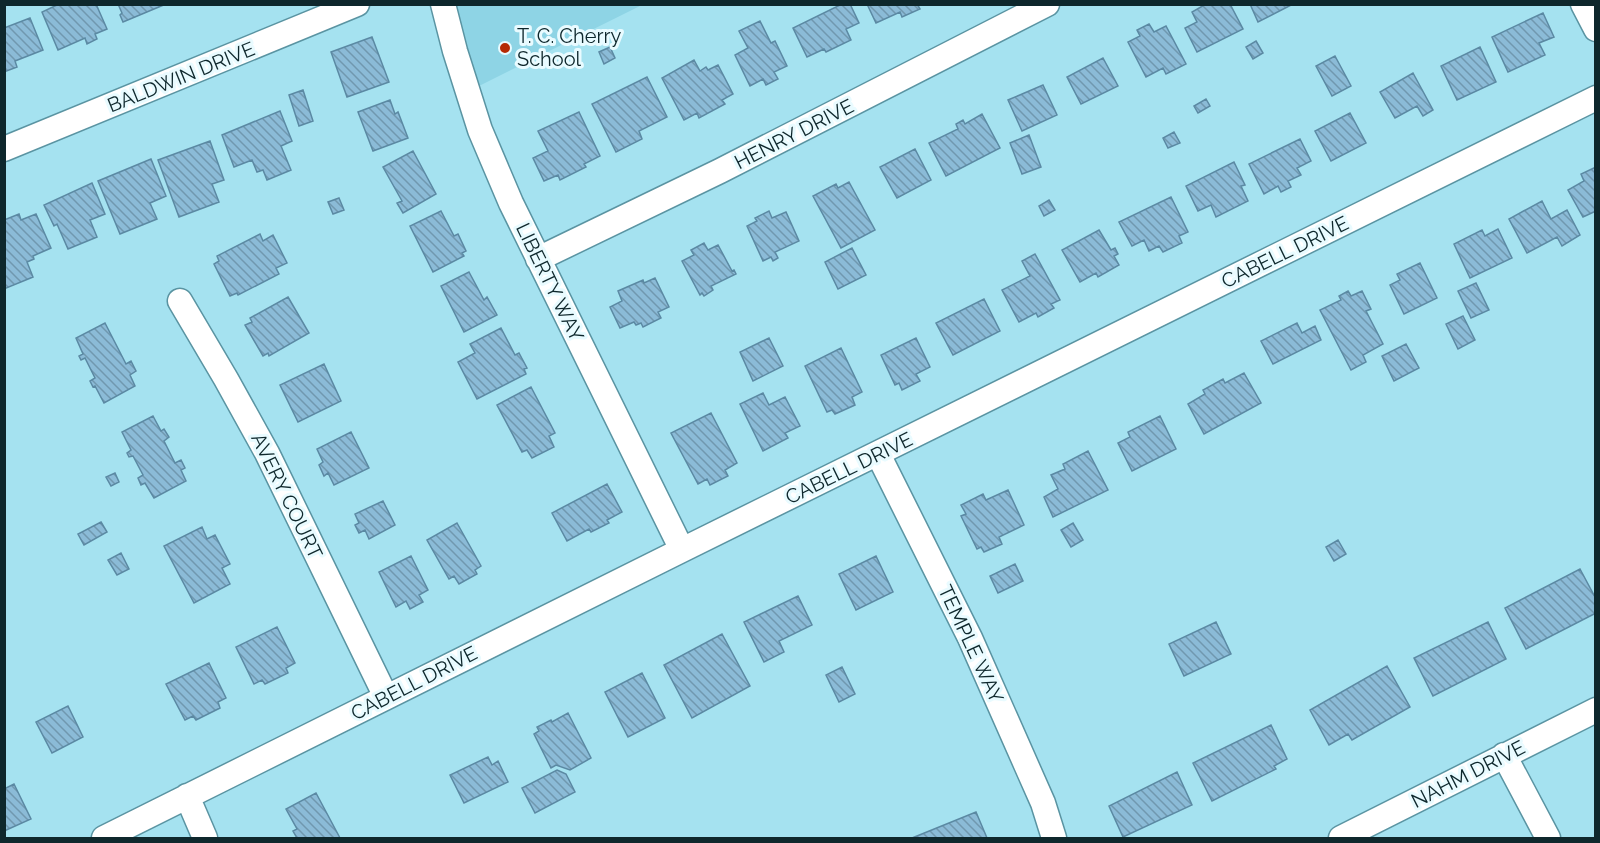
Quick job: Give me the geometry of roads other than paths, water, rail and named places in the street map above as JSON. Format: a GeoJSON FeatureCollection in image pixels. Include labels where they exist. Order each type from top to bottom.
{"type":"FeatureCollection","features":[{"type":"Feature","properties":{"kind":"street","name":"BALDWIN DRIVE"},"geometry":{"type":"LineString","coordinates":[[4,149],[357,4]]}},
{"type":"Feature","properties":{"kind":"street","name":"LIBERTY WAY"},"geometry":{"type":"LineString","coordinates":[[443,4],[480,130],[511,203],[682,549]]}},
{"type":"Feature","properties":{"kind":"street","name":"HENRY DRIVE"},"geometry":{"type":"LineString","coordinates":[[538,259],[720,171],[1047,4]]}},
{"type":"Feature","properties":{"kind":"street"},"geometry":{"type":"LineString","coordinates":[[1583,4],[1596,29]]}},
{"type":"Feature","properties":{"kind":"street","name":"CABELL DRIVE"},"geometry":{"type":"LineString","coordinates":[[104,838],[682,549],[1596,98]]}},
{"type":"Feature","properties":{"kind":"street","name":"AVERY COURT"},"geometry":{"type":"LineString","coordinates":[[180,301],[267,453],[386,697]]}},
{"type":"Feature","properties":{"kind":"street","name":"TEMPLE WAY"},"geometry":{"type":"LineString","coordinates":[[878,454],[970,638],[1043,803],[1054,838]]}},
{"type":"Feature","properties":{"kind":"street","name":"NAHM DRIVE"},"geometry":{"type":"LineString","coordinates":[[1341,838],[1596,710]]}},
{"type":"Feature","properties":{"kind":"street"},"geometry":{"type":"LineString","coordinates":[[1504,755],[1548,838]]}},
{"type":"Feature","properties":{"kind":"street"},"geometry":{"type":"LineString","coordinates":[[187,796],[205,838]]}},
{"type":"Feature","properties":{"kind":"place","name":"T. C. Cherry School"},"geometry":{"type":"Point","coordinates":[505,48]}}]}
